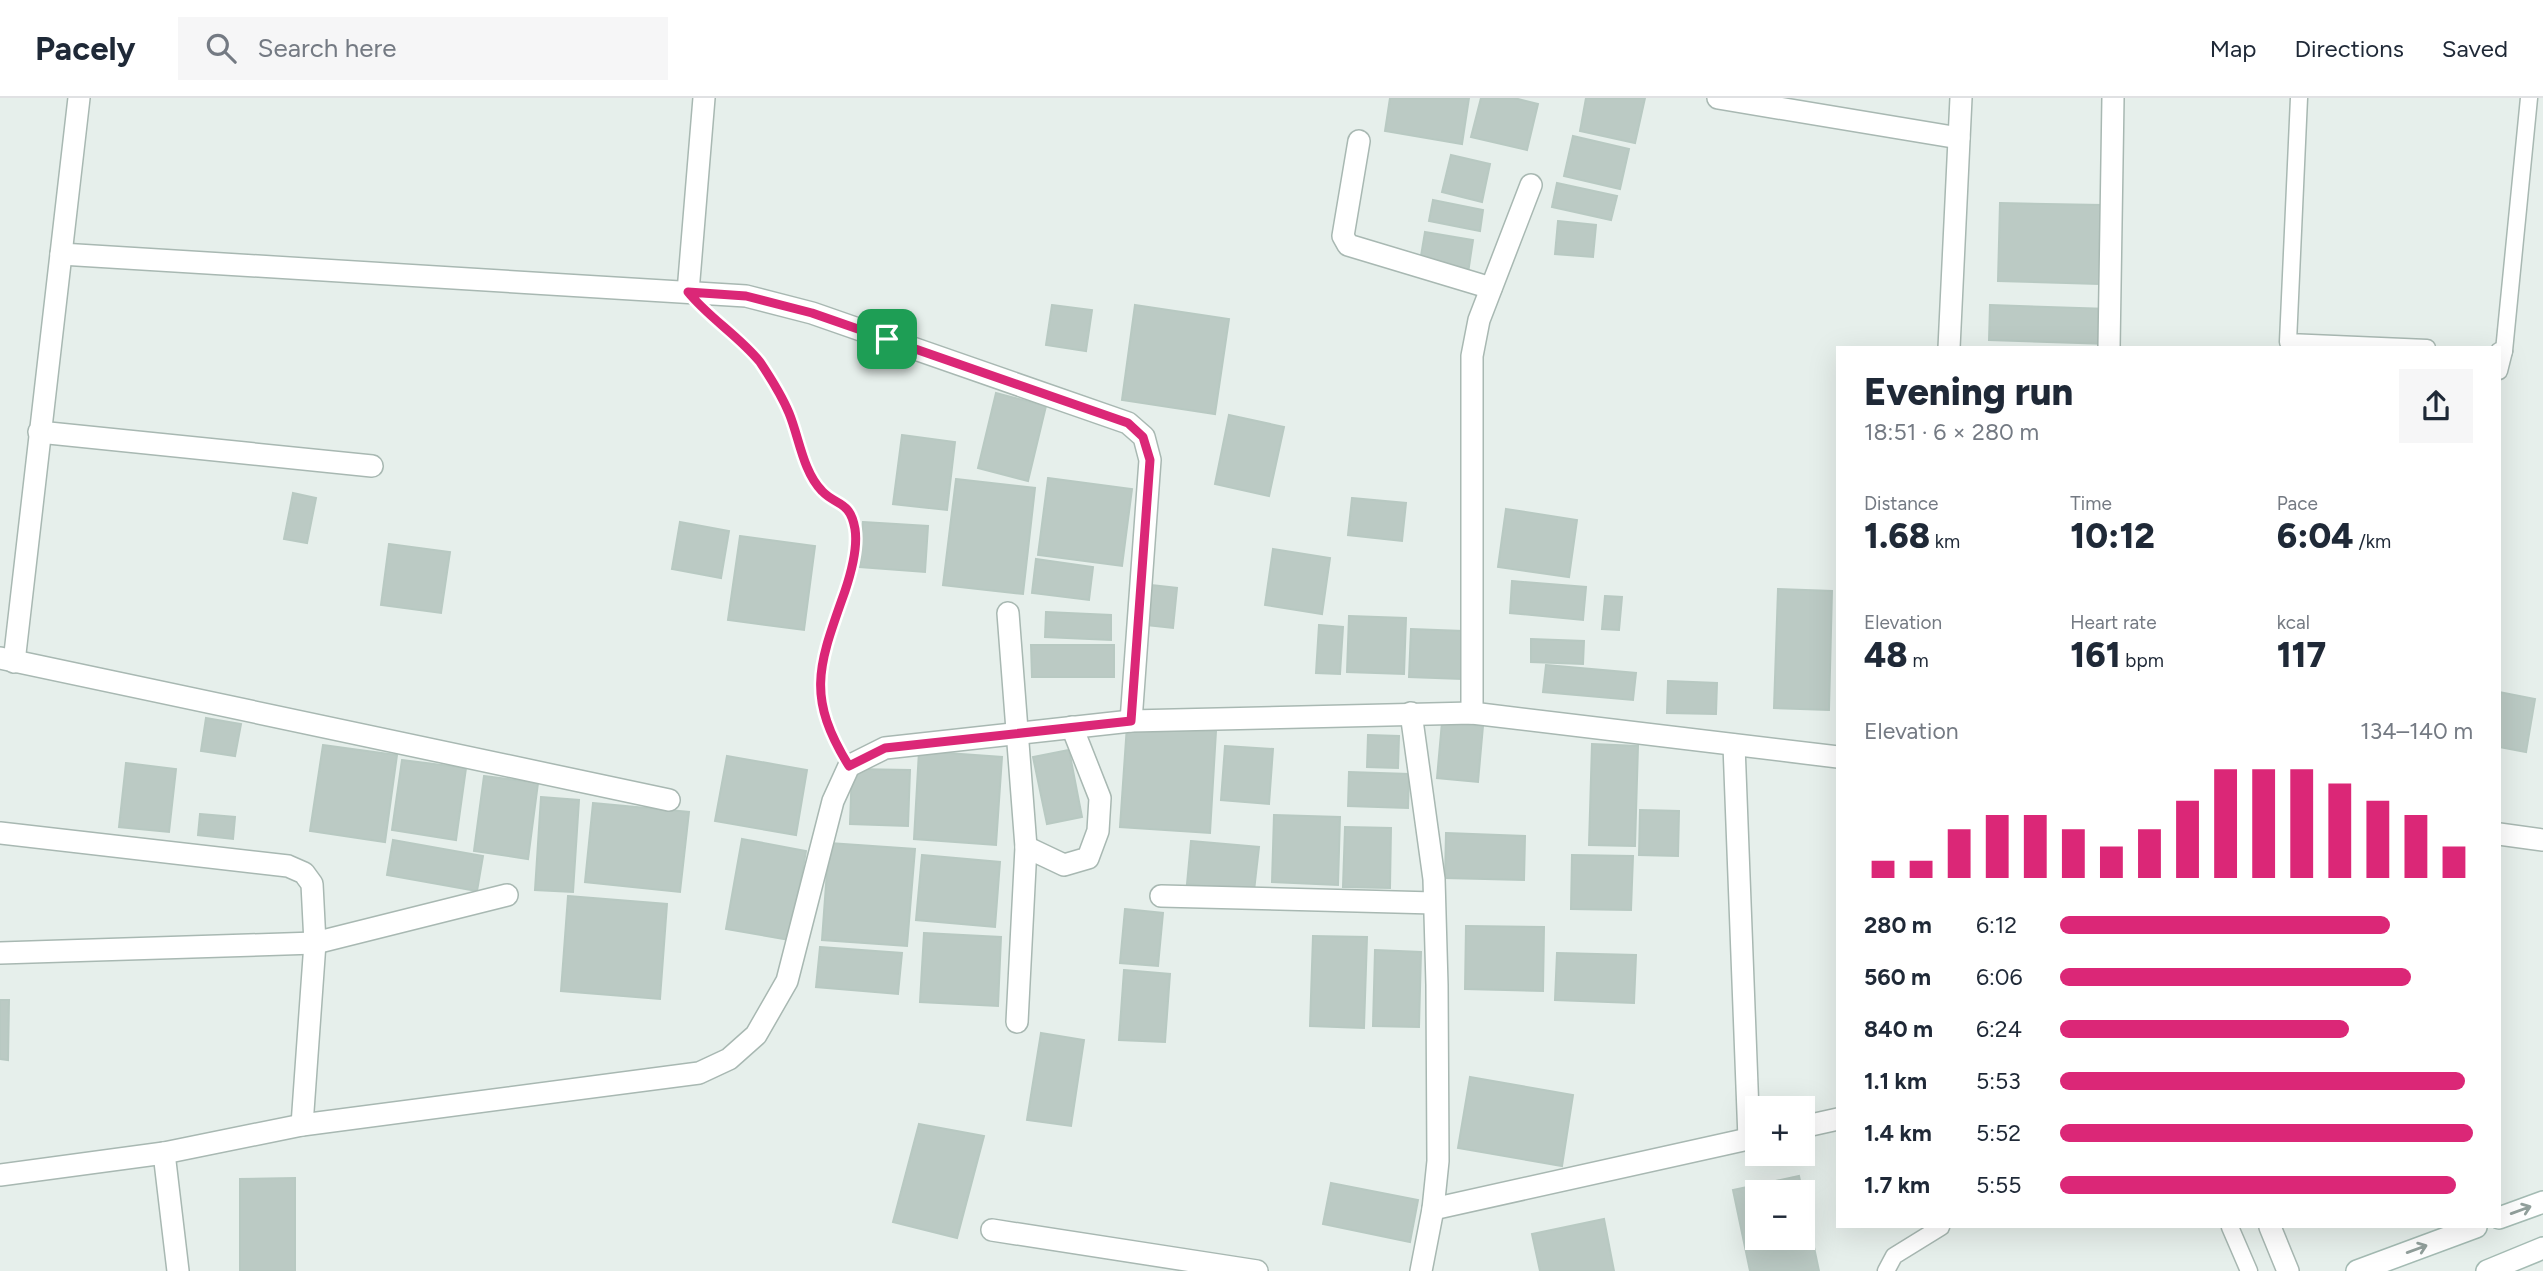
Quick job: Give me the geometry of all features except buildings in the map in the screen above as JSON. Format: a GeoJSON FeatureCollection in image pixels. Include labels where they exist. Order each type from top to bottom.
{"type":"FeatureCollection","features":[{"type":"Feature","properties":{"kind":"street"},"geometry":{"type":"LineString","coordinates":[[79,98],[39,432],[7,660],[669,800]]}},
{"type":"Feature","properties":{"kind":"street"},"geometry":{"type":"LineString","coordinates":[[688,292],[704,98]]}},
{"type":"Feature","properties":{"kind":"street"},"geometry":{"type":"LineString","coordinates":[[1718,98],[1959,138]]}},
{"type":"Feature","properties":{"kind":"street"},"geometry":{"type":"LineString","coordinates":[[1949,346],[1961,98]]}},
{"type":"Feature","properties":{"kind":"street"},"geometry":{"type":"LineString","coordinates":[[2109,346],[2113,98]]}},
{"type":"Feature","properties":{"kind":"street"},"geometry":{"type":"LineString","coordinates":[[1359,141],[1343,236],[1348,245],[1491,288]]}},
{"type":"Feature","properties":{"kind":"street"},"geometry":{"type":"LineString","coordinates":[[1472,713],[1472,356],[1479,320],[1531,185]]}},
{"type":"Feature","properties":{"kind":"street"},"geometry":{"type":"LineString","coordinates":[[61,254],[746,296],[812,313],[1128,423],[1143,437],[1150,460],[1131,721]]}},
{"type":"Feature","properties":{"kind":"street"},"geometry":{"type":"LineString","coordinates":[[39,432],[372,466]]}},
{"type":"Feature","properties":{"kind":"street"},"geometry":{"type":"LineString","coordinates":[[1008,613],[1026,847],[1017,1022]]}},
{"type":"Feature","properties":{"kind":"street"},"geometry":{"type":"LineString","coordinates":[[1411,713],[1434,878],[1438,1161],[1433,1209],[1421,1271]]}},
{"type":"Feature","properties":{"kind":"street"},"geometry":{"type":"LineString","coordinates":[[0,1175],[164,1153],[302,1125],[699,1073],[729,1059],[755,1035],[788,981],[833,801],[849,766],[885,748],[1131,721],[1472,713],[1836,757]]}},
{"type":"Feature","properties":{"kind":"street"},"geometry":{"type":"LineString","coordinates":[[1026,847],[1064,865],[1088,858],[1098,831],[1100,798],[1072,727]]}},
{"type":"Feature","properties":{"kind":"street"},"geometry":{"type":"LineString","coordinates":[[1734,745],[1751,1096]]}},
{"type":"Feature","properties":{"kind":"street"},"geometry":{"type":"LineString","coordinates":[[0,833],[288,866],[304,873],[312,884],[315,943],[302,1125]]}},
{"type":"Feature","properties":{"kind":"street"},"geometry":{"type":"LineString","coordinates":[[2501,834],[2543,840]]}},
{"type":"Feature","properties":{"kind":"street"},"geometry":{"type":"LineString","coordinates":[[0,953],[315,943],[507,895]]}},
{"type":"Feature","properties":{"kind":"street"},"geometry":{"type":"LineString","coordinates":[[1161,897],[1434,903]]}},
{"type":"Feature","properties":{"kind":"street"},"geometry":{"type":"LineString","coordinates":[[1815,1124],[1836,1119]]}},
{"type":"Feature","properties":{"kind":"street"},"geometry":{"type":"LineString","coordinates":[[1433,1209],[1745,1140]]}},
{"type":"Feature","properties":{"kind":"street"},"geometry":{"type":"LineString","coordinates":[[164,1153],[178,1271]]}},
{"type":"Feature","properties":{"kind":"street"},"geometry":{"type":"LineString","coordinates":[[2501,1218],[2543,1202]]}},
{"type":"Feature","properties":{"kind":"street"},"geometry":{"type":"LineString","coordinates":[[2270,1228],[2288,1271]]}},
{"type":"Feature","properties":{"kind":"street"},"geometry":{"type":"LineString","coordinates":[[2357,1271],[2473,1228]]}},
{"type":"Feature","properties":{"kind":"street"},"geometry":{"type":"LineString","coordinates":[[992,1230],[1257,1271]]}},
{"type":"Feature","properties":{"kind":"street"},"geometry":{"type":"LineString","coordinates":[[2487,1271],[2543,1248]]}},
{"type":"Feature","properties":{"kind":"lane"},"geometry":{"type":"LineString","coordinates":[[2299,98],[2288,342],[2381,346]]}},
{"type":"Feature","properties":{"kind":"lane"},"geometry":{"type":"LineString","coordinates":[[2501,351],[2529,98]]}},
{"type":"Feature","properties":{"kind":"lane"},"geometry":{"type":"LineString","coordinates":[[1886,1271],[1894,1256],[1939,1228]]}},
{"type":"Feature","properties":{"kind":"lane"},"geometry":{"type":"LineString","coordinates":[[2230,1228],[2249,1271]]}},
{"type":"Feature","properties":{"kind":"path"},"geometry":{"type":"LineString","coordinates":[[688,292],[703,311],[734,336],[760,363],[788,411],[810,470],[822,491],[838,500],[852,515],[855,532],[850,573],[822,664],[820,685],[822,713],[832,739],[849,766]]}},
{"type":"Feature","properties":{"kind":"route"},"geometry":{"type":"LineString","coordinates":[[688,292],[746,296],[812,313],[887,339],[1128,423],[1143,437],[1150,460],[1131,721],[885,748],[849,766],[832,739],[822,713],[820,685],[822,664],[850,573],[855,532],[852,515],[838,500],[822,491],[810,470],[788,411],[760,363],[734,336],[703,311],[688,292]]}}]}
